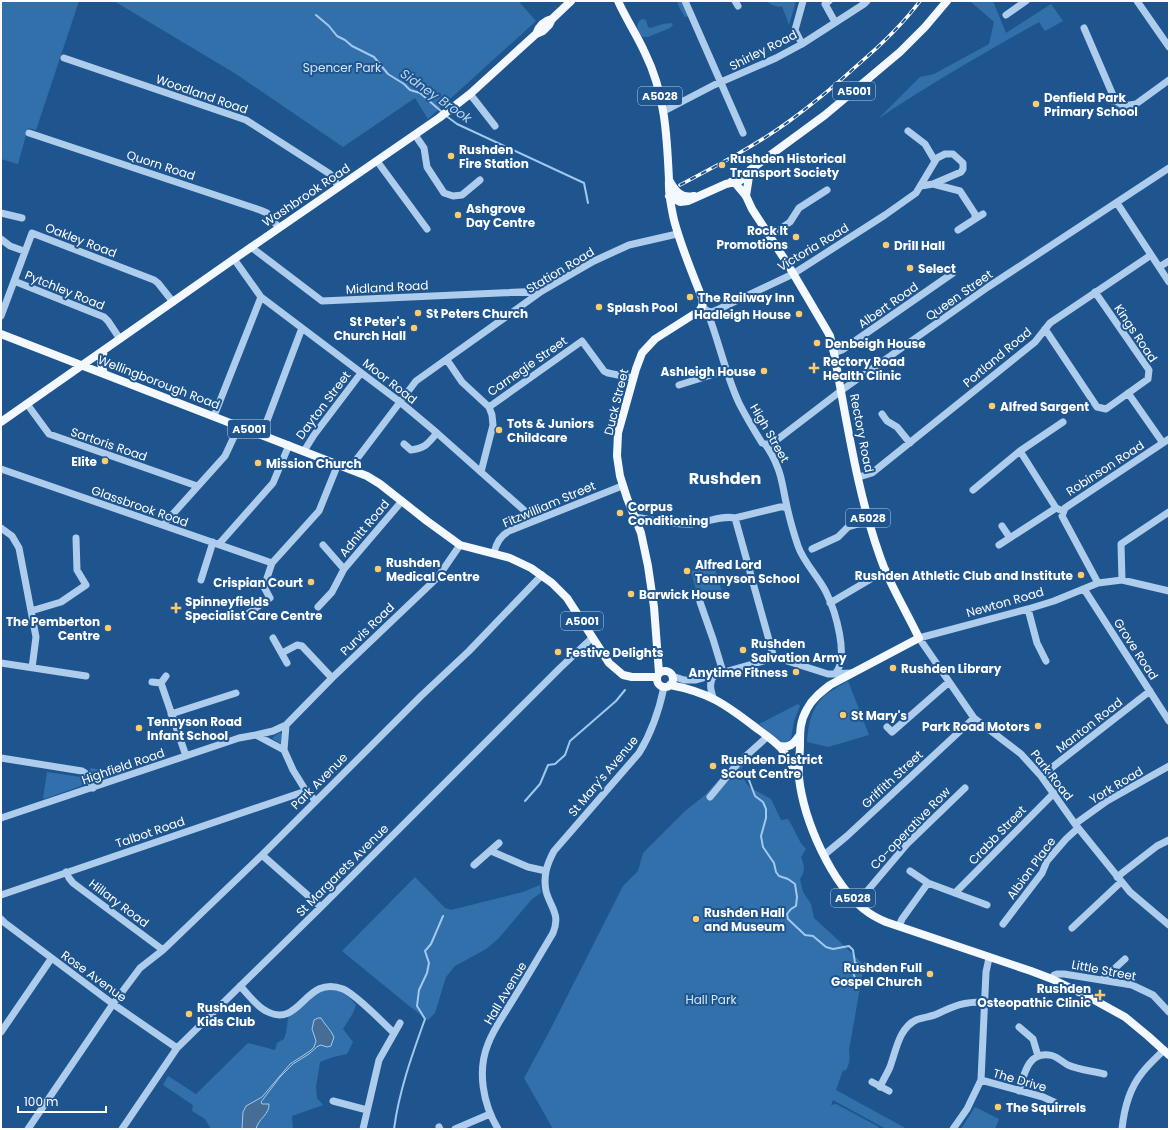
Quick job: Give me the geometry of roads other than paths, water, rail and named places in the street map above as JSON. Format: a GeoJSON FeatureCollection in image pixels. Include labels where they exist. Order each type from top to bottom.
{"type":"FeatureCollection","features":[{"type":"Feature","properties":{"kind":"main road","name":"Washbrook Road"},"geometry":{"type":"LineString","coordinates":[[1,422],[251,247],[444,115],[470,94],[536,34],[548,27],[552,18],[571,1]]}},
{"type":"Feature","properties":{"kind":"main road","name":"A5028"},"geometry":{"type":"LineString","coordinates":[[618,1],[648,58],[657,85],[664,110],[669,180]]}},
{"type":"Feature","properties":{"kind":"main road","name":"A5001"},"geometry":{"type":"LineString","coordinates":[[731,182],[742,172],[750,170],[825,115],[900,52],[925,27],[947,1]]}},
{"type":"Feature","properties":{"kind":"main road"},"geometry":{"type":"LineString","coordinates":[[746,196],[750,170]]}},
{"type":"Feature","properties":{"kind":"main road"},"geometry":{"type":"LineString","coordinates":[[669,180],[683,200]]}},
{"type":"Feature","properties":{"kind":"main road","name":"High Street"},"geometry":{"type":"LineString","coordinates":[[669,180],[671,212],[674,218],[677,234],[705,309]]}},
{"type":"Feature","properties":{"kind":"main road"},"geometry":{"type":"LineString","coordinates":[[669,196],[688,201],[696,199],[698,196],[731,182]]}},
{"type":"Feature","properties":{"kind":"main road","name":"Rectory Road"},"geometry":{"type":"LineString","coordinates":[[731,182],[736,184],[746,196],[752,210],[770,236],[830,336],[869,521],[886,570],[919,638]]}},
{"type":"Feature","properties":{"kind":"main road"},"geometry":{"type":"LineString","coordinates":[[674,218],[675,210],[683,200]]}},
{"type":"Feature","properties":{"kind":"main road","name":"Duck Street"},"geometry":{"type":"LineString","coordinates":[[658,675],[654,607],[648,566],[635,517],[622,486],[618,464],[618,433],[639,359],[650,344],[699,311],[705,309]]}},
{"type":"Feature","properties":{"kind":"main road","name":"Wellingborough Road"},"geometry":{"type":"LineString","coordinates":[[1,334],[262,434],[374,480],[460,545],[494,553],[521,563],[542,575],[567,598],[609,663],[623,675],[632,677],[658,675]]}},
{"type":"Feature","properties":{"kind":"main road"},"geometry":{"type":"LineString","coordinates":[[104,350],[101,364],[104,374]]}},
{"type":"Feature","properties":{"kind":"main road"},"geometry":{"type":"LineString","coordinates":[[65,359],[67,376]]}},
{"type":"Feature","properties":{"kind":"main road","name":"Newton Road"},"geometry":{"type":"LineString","coordinates":[[853,673],[919,638]]}},
{"type":"Feature","properties":{"kind":"main road"},"geometry":{"type":"LineString","coordinates":[[667,671],[672,676],[673,680],[667,686],[657,683],[658,675],[667,671]]}},
{"type":"Feature","properties":{"kind":"main road","name":"A5028"},"geometry":{"type":"LineString","coordinates":[[853,673],[817,695],[807,708],[801,722],[799,736],[799,777],[812,826],[824,855],[839,881],[857,903],[874,916],[899,926],[1052,979],[1087,996],[1125,1018],[1148,1036],[1166,1053]]}},
{"type":"Feature","properties":{"kind":"main road","name":"A5028"},"geometry":{"type":"LineString","coordinates":[[667,686],[694,690],[713,697],[732,709],[779,746],[789,759],[794,771],[799,777]]}},
{"type":"Feature","properties":{"kind":"main road"},"geometry":{"type":"LineString","coordinates":[[779,746],[785,748],[790,746],[799,736]]}},
{"type":"Feature","properties":{"kind":"street"},"geometry":{"type":"LineString","coordinates":[[802,44],[795,30],[803,1]]}},
{"type":"Feature","properties":{"kind":"street"},"geometry":{"type":"LineString","coordinates":[[829,1],[825,4],[835,22]]}},
{"type":"Feature","properties":{"kind":"street","name":"Shirley Road"},"geometry":{"type":"LineString","coordinates":[[664,110],[776,58],[802,44],[867,1]]}},
{"type":"Feature","properties":{"kind":"street"},"geometry":{"type":"LineString","coordinates":[[1137,1],[1169,47]]}},
{"type":"Feature","properties":{"kind":"street"},"geometry":{"type":"LineString","coordinates":[[687,2],[743,133]]}},
{"type":"Feature","properties":{"kind":"street"},"geometry":{"type":"LineString","coordinates":[[1006,14],[1022,2]]}},
{"type":"Feature","properties":{"kind":"street"},"geometry":{"type":"LineString","coordinates":[[1084,28],[1115,100],[1124,106],[1136,104],[1169,80]]}},
{"type":"Feature","properties":{"kind":"street","name":"Woodland Road"},"geometry":{"type":"LineString","coordinates":[[64,58],[246,120],[330,174],[339,187]]}},
{"type":"Feature","properties":{"kind":"street"},"geometry":{"type":"LineString","coordinates":[[470,94],[495,126]]}},
{"type":"Feature","properties":{"kind":"street"},"geometry":{"type":"LineString","coordinates":[[908,131],[925,144],[934,161],[942,155],[953,154],[960,160],[963,167],[961,172],[933,184],[921,186]]}},
{"type":"Feature","properties":{"kind":"street","name":"Quorn Road"},"geometry":{"type":"LineString","coordinates":[[29,133],[260,210],[267,213],[279,228]]}},
{"type":"Feature","properties":{"kind":"street"},"geometry":{"type":"LineString","coordinates":[[415,135],[424,148],[427,167],[444,193],[454,196],[462,195],[480,180]]}},
{"type":"Feature","properties":{"kind":"street"},"geometry":{"type":"LineString","coordinates":[[377,161],[427,229]]}},
{"type":"Feature","properties":{"kind":"street","name":"Victoria Road"},"geometry":{"type":"LineString","coordinates":[[705,309],[712,312],[793,274],[909,199],[921,186],[934,161]]}},
{"type":"Feature","properties":{"kind":"street","name":"Queen Street"},"geometry":{"type":"LineString","coordinates":[[765,444],[771,444],[842,390],[988,287],[1169,168]]}},
{"type":"Feature","properties":{"kind":"street"},"geometry":{"type":"LineString","coordinates":[[933,184],[960,191],[975,214],[975,219]]}},
{"type":"Feature","properties":{"kind":"street"},"geometry":{"type":"LineString","coordinates":[[770,236],[790,222],[799,208],[827,190]]}},
{"type":"Feature","properties":{"kind":"street"},"geometry":{"type":"LineString","coordinates":[[1117,203],[1169,282]]}},
{"type":"Feature","properties":{"kind":"street"},"geometry":{"type":"LineString","coordinates":[[1,213],[22,218]]}},
{"type":"Feature","properties":{"kind":"street"},"geometry":{"type":"LineString","coordinates":[[958,230],[983,214]]}},
{"type":"Feature","properties":{"kind":"street","name":"Oakley Road"},"geometry":{"type":"LineString","coordinates":[[1,316],[32,233],[154,280],[173,302]]}},
{"type":"Feature","properties":{"kind":"street","name":"Station Road"},"geometry":{"type":"LineString","coordinates":[[350,469],[416,381],[542,291],[594,262],[629,245],[677,234]]}},
{"type":"Feature","properties":{"kind":"street"},"geometry":{"type":"LineString","coordinates":[[1,239],[10,246],[24,251]]}},
{"type":"Feature","properties":{"kind":"street","name":"Midland Road"},"geometry":{"type":"LineString","coordinates":[[251,247],[322,301],[542,291]]}},
{"type":"Feature","properties":{"kind":"street","name":"Portland Road"},"geometry":{"type":"LineString","coordinates":[[859,477],[872,473],[1036,342],[1050,323],[1151,255]]}},
{"type":"Feature","properties":{"kind":"street","name":"Moor Road"},"geometry":{"type":"LineString","coordinates":[[234,259],[261,297],[400,402],[535,520]]}},
{"type":"Feature","properties":{"kind":"street"},"geometry":{"type":"LineString","coordinates":[[1159,267],[1169,261]]}},
{"type":"Feature","properties":{"kind":"street","name":"Albert Road"},"geometry":{"type":"LineString","coordinates":[[834,353],[842,350],[953,273]]}},
{"type":"Feature","properties":{"kind":"street","name":"Pytchley Road"},"geometry":{"type":"LineString","coordinates":[[14,281],[104,317],[120,339]]}},
{"type":"Feature","properties":{"kind":"street","name":"Kings Road"},"geometry":{"type":"LineString","coordinates":[[1045,329],[1097,407],[1106,409],[1148,379],[1149,370],[1095,292]]}},
{"type":"Feature","properties":{"kind":"street"},"geometry":{"type":"LineString","coordinates":[[214,416],[261,297]]}},
{"type":"Feature","properties":{"kind":"street","name":"High Street"},"geometry":{"type":"LineString","coordinates":[[705,309],[746,418],[762,443],[765,444],[777,466],[792,528],[801,554],[826,592],[840,630],[841,652],[839,669],[832,674]]}},
{"type":"Feature","properties":{"kind":"street"},"geometry":{"type":"LineString","coordinates":[[262,434],[302,328]]}},
{"type":"Feature","properties":{"kind":"street","name":"Carnegie Street"},"geometry":{"type":"LineString","coordinates":[[489,407],[582,341],[604,371],[608,374],[633,378]]}},
{"type":"Feature","properties":{"kind":"street"},"geometry":{"type":"LineString","coordinates":[[447,360],[462,382],[489,407],[492,415],[493,425],[481,472]]}},
{"type":"Feature","properties":{"kind":"street"},"geometry":{"type":"LineString","coordinates":[[678,385],[727,370]]}},
{"type":"Feature","properties":{"kind":"street","name":"Dayton Street"},"geometry":{"type":"LineString","coordinates":[[304,451],[314,435],[361,373]]}},
{"type":"Feature","properties":{"kind":"street"},"geometry":{"type":"LineString","coordinates":[[1128,393],[1166,441]]}},
{"type":"Feature","properties":{"kind":"street","name":"Sartoris Road"},"geometry":{"type":"LineString","coordinates":[[27,404],[49,434],[197,486]]}},
{"type":"Feature","properties":{"kind":"street"},"geometry":{"type":"LineString","coordinates":[[882,414],[887,421],[897,427],[910,443]]}},
{"type":"Feature","properties":{"kind":"street"},"geometry":{"type":"LineString","coordinates":[[974,490],[1020,451],[1064,422]]}},
{"type":"Feature","properties":{"kind":"street"},"geometry":{"type":"LineString","coordinates":[[163,525],[225,456],[239,426]]}},
{"type":"Feature","properties":{"kind":"street"},"geometry":{"type":"LineString","coordinates":[[404,444],[411,450],[424,448],[437,433]]}},
{"type":"Feature","properties":{"kind":"street","name":"Robinson Road"},"geometry":{"type":"LineString","coordinates":[[1098,583],[1060,510],[1166,441]]}},
{"type":"Feature","properties":{"kind":"street"},"geometry":{"type":"LineString","coordinates":[[201,580],[216,543],[273,483],[289,445]]}},
{"type":"Feature","properties":{"kind":"street"},"geometry":{"type":"LineString","coordinates":[[999,545],[1060,510],[1020,451]]}},
{"type":"Feature","properties":{"kind":"street"},"geometry":{"type":"LineString","coordinates":[[246,615],[270,598],[264,587],[272,563],[319,511],[338,464]]}},
{"type":"Feature","properties":{"kind":"street","name":"Glassbrook Road"},"geometry":{"type":"LineString","coordinates":[[1,469],[272,563]]}},
{"type":"Feature","properties":{"kind":"street","name":"Fitzwilliam Street"},"geometry":{"type":"LineString","coordinates":[[494,553],[502,536],[509,531],[622,486]]}},
{"type":"Feature","properties":{"kind":"street","name":"Adnitt Road"},"geometry":{"type":"LineString","coordinates":[[318,607],[332,592],[344,569],[402,501]]}},
{"type":"Feature","properties":{"kind":"street"},"geometry":{"type":"LineString","coordinates":[[635,517],[676,524],[693,524],[729,517],[735,518],[775,508],[784,507],[787,509]]}},
{"type":"Feature","properties":{"kind":"street"},"geometry":{"type":"LineString","coordinates":[[1122,580],[1121,544],[1169,512]]}},
{"type":"Feature","properties":{"kind":"street"},"geometry":{"type":"LineString","coordinates":[[735,518],[774,658]]}},
{"type":"Feature","properties":{"kind":"street"},"geometry":{"type":"LineString","coordinates":[[812,549],[838,537],[848,527],[869,521]]}},
{"type":"Feature","properties":{"kind":"street"},"geometry":{"type":"LineString","coordinates":[[1002,526],[1010,538]]}},
{"type":"Feature","properties":{"kind":"street"},"geometry":{"type":"LineString","coordinates":[[1,528],[12,536],[17,543],[36,636],[32,668]]}},
{"type":"Feature","properties":{"kind":"street"},"geometry":{"type":"LineString","coordinates":[[31,611],[61,602],[89,582],[77,570],[76,538]]}},
{"type":"Feature","properties":{"kind":"street","name":"Adnitt Road"},"geometry":{"type":"LineString","coordinates":[[324,545],[344,569]]}},
{"type":"Feature","properties":{"kind":"street","name":"Purvis Road"},"geometry":{"type":"LineString","coordinates":[[256,734],[273,731],[286,725],[332,678],[438,576],[460,545]]}},
{"type":"Feature","properties":{"kind":"street"},"geometry":{"type":"LineString","coordinates":[[830,603],[886,570]]}},
{"type":"Feature","properties":{"kind":"street","name":"Park Avenue"},"geometry":{"type":"LineString","coordinates":[[28,1129],[113,1004],[140,968],[163,950],[262,854],[421,696],[469,651],[542,575]]}},
{"type":"Feature","properties":{"kind":"street","name":"Newton Road"},"geometry":{"type":"LineString","coordinates":[[919,638],[1028,610],[1098,583],[1122,580],[1169,591]]}},
{"type":"Feature","properties":{"kind":"street","name":"Grove Road"},"geometry":{"type":"LineString","coordinates":[[1084,589],[1150,691],[1168,716]]}},
{"type":"Feature","properties":{"kind":"street"},"geometry":{"type":"LineString","coordinates":[[700,602],[713,639],[719,673]]}},
{"type":"Feature","properties":{"kind":"street"},"geometry":{"type":"LineString","coordinates":[[1028,610],[1037,643],[1046,661]]}},
{"type":"Feature","properties":{"kind":"street"},"geometry":{"type":"LineString","coordinates":[[273,638],[288,663]]}},
{"type":"Feature","properties":{"kind":"street","name":"St Margarets Avenue"},"geometry":{"type":"LineString","coordinates":[[122,1129],[177,1048],[592,638]]}},
{"type":"Feature","properties":{"kind":"street","name":"Park Road"},"geometry":{"type":"LineString","coordinates":[[919,638],[974,718],[1021,754],[1041,776],[1076,826],[1119,880],[1130,892],[1169,925]]}},
{"type":"Feature","properties":{"kind":"street"},"geometry":{"type":"LineString","coordinates":[[282,653],[297,645],[302,646],[332,678]]}},
{"type":"Feature","properties":{"kind":"street"},"geometry":{"type":"LineString","coordinates":[[672,676],[690,681],[696,680],[774,658],[832,674],[853,673]]}},
{"type":"Feature","properties":{"kind":"street"},"geometry":{"type":"LineString","coordinates":[[1,663],[86,676]]}},
{"type":"Feature","properties":{"kind":"street"},"geometry":{"type":"LineString","coordinates":[[713,697],[710,685],[712,680],[719,673]]}},
{"type":"Feature","properties":{"kind":"street"},"geometry":{"type":"LineString","coordinates":[[830,686],[832,674]]}},
{"type":"Feature","properties":{"kind":"street"},"geometry":{"type":"LineString","coordinates":[[161,683],[166,676]]}},
{"type":"Feature","properties":{"kind":"street"},"geometry":{"type":"LineString","coordinates":[[152,682],[161,683]]}},
{"type":"Feature","properties":{"kind":"street"},"geometry":{"type":"LineString","coordinates":[[887,726],[892,732],[950,682]]}},
{"type":"Feature","properties":{"kind":"street"},"geometry":{"type":"LineString","coordinates":[[161,683],[186,756]]}},
{"type":"Feature","properties":{"kind":"street","name":"St Mary's Avenue"},"geometry":{"type":"LineString","coordinates":[[546,871],[554,851],[639,753],[648,739],[656,721],[667,686]]}},
{"type":"Feature","properties":{"kind":"street","name":"Manton Road"},"geometry":{"type":"LineString","coordinates":[[1041,776],[1150,691]]}},
{"type":"Feature","properties":{"kind":"street"},"geometry":{"type":"LineString","coordinates":[[172,714],[236,693]]}},
{"type":"Feature","properties":{"kind":"street","name":"Griffith Street"},"geometry":{"type":"LineString","coordinates":[[824,855],[847,836],[974,718]]}},
{"type":"Feature","properties":{"kind":"street"},"geometry":{"type":"LineString","coordinates":[[286,725],[284,750],[293,770],[306,791],[315,800]]}},
{"type":"Feature","properties":{"kind":"street"},"geometry":{"type":"LineString","coordinates":[[256,734],[284,750]]}},
{"type":"Feature","properties":{"kind":"street","name":"Highfield Road"},"geometry":{"type":"LineString","coordinates":[[1,818],[239,738],[256,734]]}},
{"type":"Feature","properties":{"kind":"street"},"geometry":{"type":"LineString","coordinates":[[710,798],[738,763],[767,737]]}},
{"type":"Feature","properties":{"kind":"street"},"geometry":{"type":"LineString","coordinates":[[1,758],[86,772],[93,788]]}},
{"type":"Feature","properties":{"kind":"street","name":"York Road"},"geometry":{"type":"LineString","coordinates":[[1076,826],[1107,801],[1169,766]]}},
{"type":"Feature","properties":{"kind":"street","name":"Co-operative Row"},"geometry":{"type":"LineString","coordinates":[[857,903],[907,844],[965,788]]}},
{"type":"Feature","properties":{"kind":"street","name":"Talbot Road"},"geometry":{"type":"LineString","coordinates":[[1,895],[306,791]]}},
{"type":"Feature","properties":{"kind":"street","name":"Crabb Street"},"geometry":{"type":"LineString","coordinates":[[956,893],[1054,793]]}},
{"type":"Feature","properties":{"kind":"street","name":"Albion Place"},"geometry":{"type":"LineString","coordinates":[[1003,924],[1042,873],[1047,861],[1076,826]]}},
{"type":"Feature","properties":{"kind":"street"},"geometry":{"type":"LineString","coordinates":[[1072,928],[1119,880],[1157,846],[1169,840]]}},
{"type":"Feature","properties":{"kind":"street"},"geometry":{"type":"LineString","coordinates":[[474,865],[499,843]]}},
{"type":"Feature","properties":{"kind":"street"},"geometry":{"type":"LineString","coordinates":[[491,851],[528,867],[546,871]]}},
{"type":"Feature","properties":{"kind":"street"},"geometry":{"type":"LineString","coordinates":[[262,854],[321,907]]}},
{"type":"Feature","properties":{"kind":"street","name":"Hall Avenue"},"geometry":{"type":"LineString","coordinates":[[498,1129],[485,1100],[482,1077],[485,1056],[492,1035],[556,926],[555,914],[544,882],[546,871]]}},
{"type":"Feature","properties":{"kind":"street"},"geometry":{"type":"LineString","coordinates":[[910,871],[928,883],[988,905]]}},
{"type":"Feature","properties":{"kind":"street","name":"Hillary Road"},"geometry":{"type":"LineString","coordinates":[[66,872],[73,883],[163,950]]}},
{"type":"Feature","properties":{"kind":"street"},"geometry":{"type":"LineString","coordinates":[[899,926],[902,919],[928,883]]}},
{"type":"Feature","properties":{"kind":"street","name":"Rose Avenue"},"geometry":{"type":"LineString","coordinates":[[1,918],[5,923],[51,959],[177,1048]]}},
{"type":"Feature","properties":{"kind":"street"},"geometry":{"type":"LineString","coordinates":[[953,1129],[967,1109],[981,1080],[984,1002],[986,972],[989,958]]}},
{"type":"Feature","properties":{"kind":"street"},"geometry":{"type":"LineString","coordinates":[[1,1032],[51,959]]}},
{"type":"Feature","properties":{"kind":"street"},"geometry":{"type":"LineString","coordinates":[[1102,980],[1125,959]]}},
{"type":"Feature","properties":{"kind":"street","name":"Little Street"},"geometry":{"type":"LineString","coordinates":[[1052,979],[1054,975],[1064,974],[1132,985],[1154,995],[1169,1012]]}},
{"type":"Feature","properties":{"kind":"street"},"geometry":{"type":"LineString","coordinates":[[240,986],[264,1010],[275,1015],[290,1014],[307,996],[316,990],[329,986],[344,989],[355,997],[394,1033]]}},
{"type":"Feature","properties":{"kind":"street"},"geometry":{"type":"LineString","coordinates":[[880,1086],[890,1067],[900,1038],[906,1027],[916,1020],[935,1016],[957,1005],[970,1002],[984,1002]]}},
{"type":"Feature","properties":{"kind":"street"},"geometry":{"type":"LineString","coordinates":[[363,1129],[380,1060],[400,1023]]}},
{"type":"Feature","properties":{"kind":"street"},"geometry":{"type":"LineString","coordinates":[[1019,1027],[1034,1039],[1038,1056]]}},
{"type":"Feature","properties":{"kind":"street"},"geometry":{"type":"LineString","coordinates":[[1122,1129],[1123,1111],[1131,1091],[1142,1073],[1166,1053]]}},
{"type":"Feature","properties":{"kind":"street"},"geometry":{"type":"LineString","coordinates":[[1019,1091],[1026,1067],[1030,1061],[1038,1056],[1049,1054],[1068,1065],[1104,1074]]}},
{"type":"Feature","properties":{"kind":"street","name":"The Drive"},"geometry":{"type":"LineString","coordinates":[[981,1080],[1043,1097],[1054,1102]]}},
{"type":"Feature","properties":{"kind":"street"},"geometry":{"type":"LineString","coordinates":[[872,1082],[888,1091]]}},
{"type":"Feature","properties":{"kind":"street"},"geometry":{"type":"LineString","coordinates":[[333,1101],[367,1110]]}},
{"type":"Feature","properties":{"kind":"street"},"geometry":{"type":"LineString","coordinates":[[455,1129],[490,1114]]}},
{"type":"Feature","properties":{"kind":"waterway","name":"Sidney Brook"},"geometry":{"type":"LineString","coordinates":[[316,15],[329,26],[337,36],[352,46],[374,57],[388,74],[404,84],[410,90],[420,93],[442,112]]}},
{"type":"Feature","properties":{"kind":"waterway","name":"Sidney Brook"},"geometry":{"type":"LineString","coordinates":[[445,115],[457,124],[584,183],[588,203]]}},
{"type":"Feature","properties":{"kind":"waterway"},"geometry":{"type":"LineString","coordinates":[[525,801],[540,784],[548,765],[555,764],[565,755],[570,741],[616,701],[625,690]]}},
{"type":"Feature","properties":{"kind":"waterway","name":"Sidney Brook"},"geometry":{"type":"LineString","coordinates":[[743,771],[749,780],[755,796],[763,802],[766,809],[766,818],[761,836],[763,847],[774,863],[776,872],[779,876],[788,879],[795,884],[797,897],[796,906],[787,914],[788,919],[805,935],[813,936],[826,947],[833,949],[849,946],[853,950],[855,963],[851,966],[857,984]]}},
{"type":"Feature","properties":{"kind":"waterway"},"geometry":{"type":"LineString","coordinates":[[394,1129],[403,1087],[425,1019],[417,1006],[419,990],[427,973],[429,963],[425,951],[431,944],[443,916]]}},
{"type":"Feature","properties":{"kind":"waterway"},"geometry":{"type":"LineString","coordinates":[[855,963],[861,965],[867,963]]}},
{"type":"Feature","properties":{"kind":"railway"},"geometry":{"type":"LineString","coordinates":[[680,185],[749,147],[775,131],[807,108],[884,41],[907,18],[920,1]]}},
{"type":"Feature","properties":{"kind":"place","name":"Denfield Park Primary School"},"geometry":{"type":"Point","coordinates":[1036,104]}},
{"type":"Feature","properties":{"kind":"place","name":"Rushden Fire Station"},"geometry":{"type":"Point","coordinates":[451,156]}},
{"type":"Feature","properties":{"kind":"place","name":"Rushden Historical Transport Society"},"geometry":{"type":"Point","coordinates":[722,165]}},
{"type":"Feature","properties":{"kind":"place","name":"Ashgrove Day Centre"},"geometry":{"type":"Point","coordinates":[458,215]}},
{"type":"Feature","properties":{"kind":"place","name":"Rock It Promotions"},"geometry":{"type":"Point","coordinates":[796,237]}},
{"type":"Feature","properties":{"kind":"place","name":"Drill Hall"},"geometry":{"type":"Point","coordinates":[886,245]}},
{"type":"Feature","properties":{"kind":"place","name":"Select"},"geometry":{"type":"Point","coordinates":[910,268]}},
{"type":"Feature","properties":{"kind":"place","name":"The Railway Inn"},"geometry":{"type":"Point","coordinates":[690,297]}},
{"type":"Feature","properties":{"kind":"place","name":"Splash Pool"},"geometry":{"type":"Point","coordinates":[599,307]}},
{"type":"Feature","properties":{"kind":"place","name":"St Peters Church"},"geometry":{"type":"Point","coordinates":[418,313]}},
{"type":"Feature","properties":{"kind":"place","name":"Hadleigh House"},"geometry":{"type":"Point","coordinates":[799,314]}},
{"type":"Feature","properties":{"kind":"place","name":"St Peter's Church Hall"},"geometry":{"type":"Point","coordinates":[414,328]}},
{"type":"Feature","properties":{"kind":"place","name":"Denbeigh House"},"geometry":{"type":"Point","coordinates":[817,343]}},
{"type":"Feature","properties":{"kind":"place","name":"Rectory Road Health Clinic"},"geometry":{"type":"Point","coordinates":[814,368]}},
{"type":"Feature","properties":{"kind":"place","name":"Ashleigh House"},"geometry":{"type":"Point","coordinates":[764,371]}},
{"type":"Feature","properties":{"kind":"place","name":"Alfred Sargent"},"geometry":{"type":"Point","coordinates":[992,406]}},
{"type":"Feature","properties":{"kind":"place","name":"Tots & Juniors Childcare"},"geometry":{"type":"Point","coordinates":[499,430]}},
{"type":"Feature","properties":{"kind":"place","name":"Elite"},"geometry":{"type":"Point","coordinates":[105,461]}},
{"type":"Feature","properties":{"kind":"place","name":"Mission Church"},"geometry":{"type":"Point","coordinates":[258,463]}},
{"type":"Feature","properties":{"kind":"place","name":"Corpus Conditioning"},"geometry":{"type":"Point","coordinates":[620,513]}},
{"type":"Feature","properties":{"kind":"place","name":"Rushden Medical Centre"},"geometry":{"type":"Point","coordinates":[378,569]}},
{"type":"Feature","properties":{"kind":"place","name":"Alfred Lord Tennyson School"},"geometry":{"type":"Point","coordinates":[687,571]}},
{"type":"Feature","properties":{"kind":"place","name":"Rushden Athletic Club and Institute"},"geometry":{"type":"Point","coordinates":[1081,575]}},
{"type":"Feature","properties":{"kind":"place","name":"Crispian Court"},"geometry":{"type":"Point","coordinates":[311,582]}},
{"type":"Feature","properties":{"kind":"place","name":"Barwick House"},"geometry":{"type":"Point","coordinates":[631,594]}},
{"type":"Feature","properties":{"kind":"place","name":"Spinneyfields Specialist Care Centre"},"geometry":{"type":"Point","coordinates":[176,608]}},
{"type":"Feature","properties":{"kind":"place","name":"The Pemberton Centre"},"geometry":{"type":"Point","coordinates":[108,628]}},
{"type":"Feature","properties":{"kind":"place","name":"Rushden Salvation Army"},"geometry":{"type":"Point","coordinates":[743,650]}},
{"type":"Feature","properties":{"kind":"place","name":"Festive Delights"},"geometry":{"type":"Point","coordinates":[558,652]}},
{"type":"Feature","properties":{"kind":"place","name":"Rushden Library"},"geometry":{"type":"Point","coordinates":[893,668]}},
{"type":"Feature","properties":{"kind":"place","name":"Anytime Fitness"},"geometry":{"type":"Point","coordinates":[796,672]}},
{"type":"Feature","properties":{"kind":"place","name":"St Mary's"},"geometry":{"type":"Point","coordinates":[843,715]}},
{"type":"Feature","properties":{"kind":"place","name":"Park Road Motors"},"geometry":{"type":"Point","coordinates":[1038,726]}},
{"type":"Feature","properties":{"kind":"place","name":"Tennyson Road Infant School"},"geometry":{"type":"Point","coordinates":[139,728]}},
{"type":"Feature","properties":{"kind":"place","name":"Rushden District Scout Centre"},"geometry":{"type":"Point","coordinates":[713,766]}},
{"type":"Feature","properties":{"kind":"place","name":"Rushden Hall and Museum"},"geometry":{"type":"Point","coordinates":[696,919]}},
{"type":"Feature","properties":{"kind":"place","name":"Rushden Full Gospel Church"},"geometry":{"type":"Point","coordinates":[930,974]}},
{"type":"Feature","properties":{"kind":"place","name":"Rushden Osteopathic Clinic"},"geometry":{"type":"Point","coordinates":[1100,995]}},
{"type":"Feature","properties":{"kind":"place","name":"Rushden Kids Club"},"geometry":{"type":"Point","coordinates":[189,1014]}},
{"type":"Feature","properties":{"kind":"place","name":"The Squirrels"},"geometry":{"type":"Point","coordinates":[998,1107]}},
{"type":"Feature","properties":{"kind":"district","name":"Rushden"},"geometry":{"type":"Point","coordinates":[725,478]}},
{"type":"Feature","properties":{"kind":"park label","name":"Spencer Park"},"geometry":{"type":"Point","coordinates":[342,67]}},
{"type":"Feature","properties":{"kind":"park label","name":"Hall Park"},"geometry":{"type":"Point","coordinates":[711,999]}}]}
